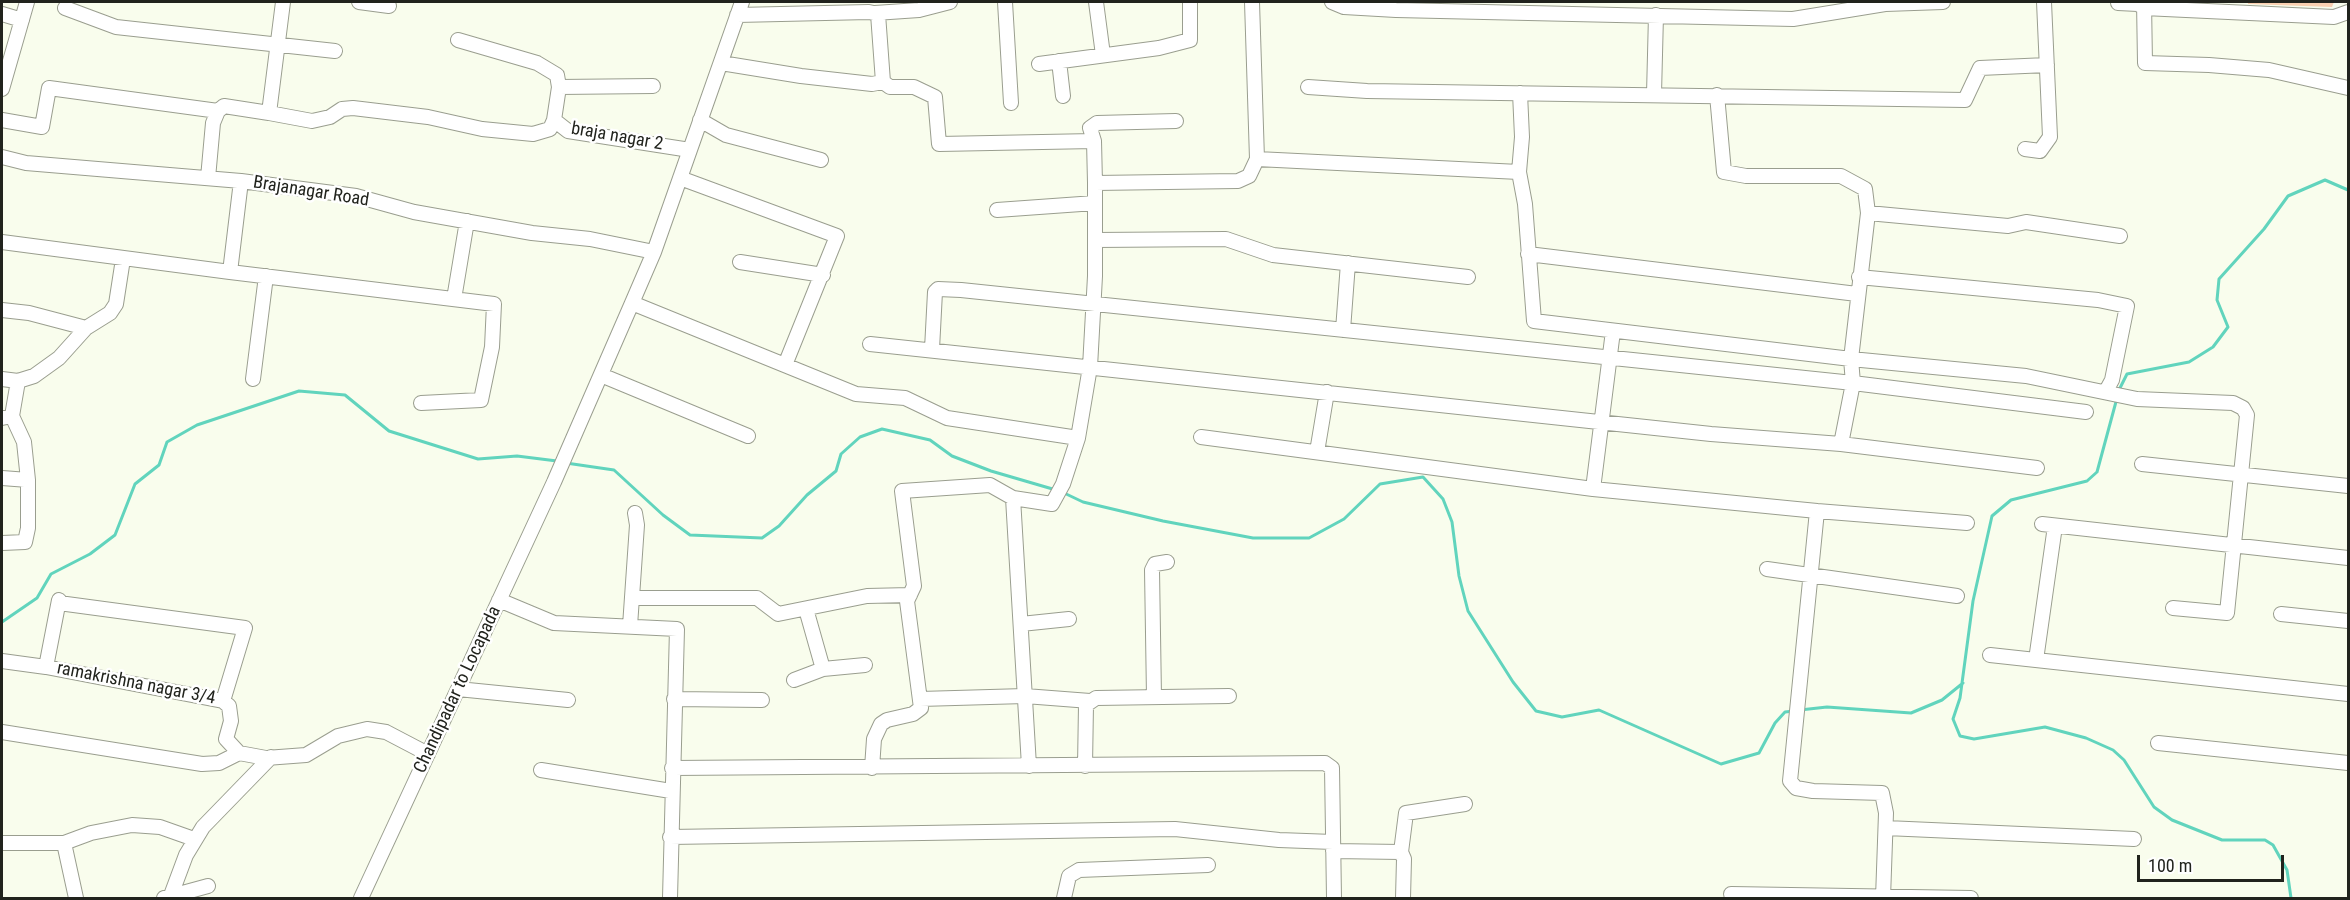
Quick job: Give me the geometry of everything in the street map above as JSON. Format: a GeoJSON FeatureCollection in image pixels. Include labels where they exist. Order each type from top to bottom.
{"type":"FeatureCollection","features":[{"type":"Feature","properties":{"kind":"street"},"geometry":{"type":"LineString","coordinates":[[2,89],[27,2]]}},
{"type":"Feature","properties":{"kind":"street"},"geometry":{"type":"LineString","coordinates":[[269,113],[283,2]]}},
{"type":"Feature","properties":{"kind":"street"},"geometry":{"type":"LineString","coordinates":[[359,2],[389,6]]}},
{"type":"Feature","properties":{"kind":"street","name":"Chandipadar to Locapada"},"geometry":{"type":"LineString","coordinates":[[361,898],[554,482],[654,252],[742,2]]}},
{"type":"Feature","properties":{"kind":"street"},"geometry":{"type":"LineString","coordinates":[[737,15],[877,14],[919,10],[950,2]]}},
{"type":"Feature","properties":{"kind":"street"},"geometry":{"type":"LineString","coordinates":[[1005,2],[1011,104]]}},
{"type":"Feature","properties":{"kind":"street"},"geometry":{"type":"LineString","coordinates":[[1096,2],[1103,55]]}},
{"type":"Feature","properties":{"kind":"street"},"geometry":{"type":"LineString","coordinates":[[1039,64],[1159,48],[1190,40],[1190,2]]}},
{"type":"Feature","properties":{"kind":"street"},"geometry":{"type":"LineString","coordinates":[[1095,183],[1238,181],[1249,176],[1257,159],[1252,2]]}},
{"type":"Feature","properties":{"kind":"street"},"geometry":{"type":"LineString","coordinates":[[1332,2],[1344,7],[1396,10],[1575,7],[1656,15],[1793,20],[1885,4],[1943,2]]}},
{"type":"Feature","properties":{"kind":"street"},"geometry":{"type":"LineString","coordinates":[[2025,149],[2040,152],[2050,137],[2044,2]]}},
{"type":"Feature","properties":{"kind":"street"},"geometry":{"type":"LineString","coordinates":[[2118,3],[2334,17],[2349,12]]}},
{"type":"Feature","properties":{"kind":"street"},"geometry":{"type":"LineString","coordinates":[[2144,5],[2145,63],[2269,70],[2349,88]]}},
{"type":"Feature","properties":{"kind":"street"},"geometry":{"type":"LineString","coordinates":[[65,8],[116,27],[335,51]]}},
{"type":"Feature","properties":{"kind":"street"},"geometry":{"type":"LineString","coordinates":[[2,14],[22,20]]}},
{"type":"Feature","properties":{"kind":"street"},"geometry":{"type":"LineString","coordinates":[[877,14],[883,82]]}},
{"type":"Feature","properties":{"kind":"street"},"geometry":{"type":"LineString","coordinates":[[1654,94],[1656,15]]}},
{"type":"Feature","properties":{"kind":"street"},"geometry":{"type":"LineString","coordinates":[[458,40],[545,66],[557,75],[559,87],[654,86]]}},
{"type":"Feature","properties":{"kind":"street"},"geometry":{"type":"LineString","coordinates":[[1059,61],[1063,96]]}},
{"type":"Feature","properties":{"kind":"street"},"geometry":{"type":"LineString","coordinates":[[720,63],[812,78],[872,84],[883,82],[890,87],[914,87],[935,97],[939,144],[1094,141]]}},
{"type":"Feature","properties":{"kind":"street"},"geometry":{"type":"LineString","coordinates":[[1308,87],[1367,91],[1965,100],[1980,68],[2047,64]]}},
{"type":"Feature","properties":{"kind":"street","name":"braja nagar 2"},"geometry":{"type":"LineString","coordinates":[[559,87],[554,120],[568,131],[690,150]]}},
{"type":"Feature","properties":{"kind":"street"},"geometry":{"type":"LineString","coordinates":[[2,120],[42,127],[48,88],[218,111]]}},
{"type":"Feature","properties":{"kind":"street"},"geometry":{"type":"LineString","coordinates":[[1520,93],[1522,137],[1519,172],[1525,204],[1534,321],[1851,359],[2026,376],[2137,399],[2233,403],[2243,408],[2247,415],[2227,614],[2173,608]]}},
{"type":"Feature","properties":{"kind":"street"},"geometry":{"type":"LineString","coordinates":[[1717,95],[1725,172],[1746,176],[1842,176],[1866,189],[1868,213],[1857,294],[1851,359],[1852,383],[1841,444]]}},
{"type":"Feature","properties":{"kind":"street"},"geometry":{"type":"LineString","coordinates":[[208,178],[213,123],[218,111],[224,106],[312,121],[330,117],[342,109],[353,108],[428,117],[482,129],[533,134],[550,129],[554,120]]}},
{"type":"Feature","properties":{"kind":"street"},"geometry":{"type":"LineString","coordinates":[[700,120],[726,135],[821,160]]}},
{"type":"Feature","properties":{"kind":"street"},"geometry":{"type":"LineString","coordinates":[[872,768],[873,739],[881,724],[887,720],[913,714],[921,708],[907,601],[914,586],[902,491],[990,485],[1013,498],[1052,504],[1064,484],[1078,438],[1090,367],[1095,183],[1094,141],[1090,128],[1096,123],[1176,121]]}},
{"type":"Feature","properties":{"kind":"street","name":"Brajanagar Road"},"geometry":{"type":"LineString","coordinates":[[2,157],[26,163],[242,181],[356,196],[395,208],[532,233],[590,239],[654,252]]}},
{"type":"Feature","properties":{"kind":"street"},"geometry":{"type":"LineString","coordinates":[[1257,159],[1519,172]]}},
{"type":"Feature","properties":{"kind":"street"},"geometry":{"type":"LineString","coordinates":[[680,178],[837,236],[785,365]]}},
{"type":"Feature","properties":{"kind":"street"},"geometry":{"type":"LineString","coordinates":[[230,272],[242,181]]}},
{"type":"Feature","properties":{"kind":"street"},"geometry":{"type":"LineString","coordinates":[[997,210],[1095,203]]}},
{"type":"Feature","properties":{"kind":"street"},"geometry":{"type":"LineString","coordinates":[[1868,213],[2008,226],[2026,222],[2120,236]]}},
{"type":"Feature","properties":{"kind":"street"},"geometry":{"type":"LineString","coordinates":[[454,299],[467,221]]}},
{"type":"Feature","properties":{"kind":"street"},"geometry":{"type":"LineString","coordinates":[[1095,240],[1226,239],[1273,255],[1468,277]]}},
{"type":"Feature","properties":{"kind":"street"},"geometry":{"type":"LineString","coordinates":[[2,242],[494,304],[492,347],[481,400],[421,403]]}},
{"type":"Feature","properties":{"kind":"street"},"geometry":{"type":"LineString","coordinates":[[1528,254],[1857,294]]}},
{"type":"Feature","properties":{"kind":"street"},"geometry":{"type":"LineString","coordinates":[[2,379],[18,381],[34,376],[59,358],[86,328],[110,313],[116,304],[123,259]]}},
{"type":"Feature","properties":{"kind":"street"},"geometry":{"type":"LineString","coordinates":[[740,262],[823,275]]}},
{"type":"Feature","properties":{"kind":"street"},"geometry":{"type":"LineString","coordinates":[[1342,330],[1348,263]]}},
{"type":"Feature","properties":{"kind":"street"},"geometry":{"type":"LineString","coordinates":[[253,379],[266,276]]}},
{"type":"Feature","properties":{"kind":"street"},"geometry":{"type":"LineString","coordinates":[[1860,278],[2098,300],[2127,306],[2112,380],[2106,391]]}},
{"type":"Feature","properties":{"kind":"street"},"geometry":{"type":"LineString","coordinates":[[932,349],[934,301],[938,289],[1093,303],[1852,383],[2086,412]]}},
{"type":"Feature","properties":{"kind":"street"},"geometry":{"type":"LineString","coordinates":[[632,303],[856,394],[905,398],[947,418],[1078,438]]}},
{"type":"Feature","properties":{"kind":"street"},"geometry":{"type":"LineString","coordinates":[[2,310],[29,313],[86,328]]}},
{"type":"Feature","properties":{"kind":"street"},"geometry":{"type":"LineString","coordinates":[[1593,489],[1613,331]]}},
{"type":"Feature","properties":{"kind":"street"},"geometry":{"type":"LineString","coordinates":[[870,344],[1602,422],[1841,444],[2037,468]]}},
{"type":"Feature","properties":{"kind":"street"},"geometry":{"type":"LineString","coordinates":[[601,375],[748,436]]}},
{"type":"Feature","properties":{"kind":"street"},"geometry":{"type":"LineString","coordinates":[[2,543],[25,542],[28,528],[28,480],[24,442],[7,417],[18,381]]}},
{"type":"Feature","properties":{"kind":"street"},"geometry":{"type":"LineString","coordinates":[[1317,452],[1327,392]]}},
{"type":"Feature","properties":{"kind":"street"},"geometry":{"type":"LineString","coordinates":[[1201,436],[1593,489],[1967,523]]}},
{"type":"Feature","properties":{"kind":"street"},"geometry":{"type":"LineString","coordinates":[[2142,464],[2349,486]]}},
{"type":"Feature","properties":{"kind":"street"},"geometry":{"type":"LineString","coordinates":[[2,478],[28,480]]}},
{"type":"Feature","properties":{"kind":"street"},"geometry":{"type":"LineString","coordinates":[[1013,498],[1029,766]]}},
{"type":"Feature","properties":{"kind":"street"},"geometry":{"type":"LineString","coordinates":[[1817,511],[1790,782],[1796,788],[1813,791],[1882,793],[1886,813],[1883,898]]}},
{"type":"Feature","properties":{"kind":"street"},"geometry":{"type":"LineString","coordinates":[[630,626],[637,525],[635,513]]}},
{"type":"Feature","properties":{"kind":"street"},"geometry":{"type":"LineString","coordinates":[[2036,660],[2048,525],[2349,558]]}},
{"type":"Feature","properties":{"kind":"street"},"geometry":{"type":"LineString","coordinates":[[1154,697],[1152,570],[1155,564],[1167,562]]}},
{"type":"Feature","properties":{"kind":"street"},"geometry":{"type":"LineString","coordinates":[[1767,569],[1958,596]]}},
{"type":"Feature","properties":{"kind":"street"},"geometry":{"type":"LineString","coordinates":[[632,598],[757,598],[778,614],[867,596],[909,595]]}},
{"type":"Feature","properties":{"kind":"street"},"geometry":{"type":"LineString","coordinates":[[499,600],[554,623],[677,628],[670,898]]}},
{"type":"Feature","properties":{"kind":"street"},"geometry":{"type":"LineString","coordinates":[[46,667],[59,602],[245,628],[223,701]]}},
{"type":"Feature","properties":{"kind":"street"},"geometry":{"type":"LineString","coordinates":[[806,609],[823,669]]}},
{"type":"Feature","properties":{"kind":"street"},"geometry":{"type":"LineString","coordinates":[[2281,614],[2349,621]]}},
{"type":"Feature","properties":{"kind":"street"},"geometry":{"type":"LineString","coordinates":[[1021,624],[1069,619]]}},
{"type":"Feature","properties":{"kind":"street"},"geometry":{"type":"LineString","coordinates":[[1990,656],[2349,694]]}},
{"type":"Feature","properties":{"kind":"street","name":"ramakrishna nagar 3/4"},"geometry":{"type":"LineString","coordinates":[[2,661],[46,667],[223,701],[229,706],[231,721],[226,739],[239,753]]}},
{"type":"Feature","properties":{"kind":"street"},"geometry":{"type":"LineString","coordinates":[[794,680],[823,669],[865,664]]}},
{"type":"Feature","properties":{"kind":"street"},"geometry":{"type":"LineString","coordinates":[[458,689],[568,700]]}},
{"type":"Feature","properties":{"kind":"street"},"geometry":{"type":"LineString","coordinates":[[920,699],[1025,696],[1090,701]]}},
{"type":"Feature","properties":{"kind":"street"},"geometry":{"type":"LineString","coordinates":[[1085,766],[1086,705],[1096,698],[1229,696]]}},
{"type":"Feature","properties":{"kind":"street"},"geometry":{"type":"LineString","coordinates":[[674,699],[762,700]]}},
{"type":"Feature","properties":{"kind":"street"},"geometry":{"type":"LineString","coordinates":[[2,732],[202,764],[219,763],[239,753],[271,757],[306,755],[338,736],[367,729],[386,732],[428,754]]}},
{"type":"Feature","properties":{"kind":"street"},"geometry":{"type":"LineString","coordinates":[[2158,743],[2349,763]]}},
{"type":"Feature","properties":{"kind":"street"},"geometry":{"type":"LineString","coordinates":[[166,898],[194,839],[271,757]]}},
{"type":"Feature","properties":{"kind":"street"},"geometry":{"type":"LineString","coordinates":[[672,768],[872,768],[1325,762],[1332,768],[1334,898]]}},
{"type":"Feature","properties":{"kind":"street"},"geometry":{"type":"LineString","coordinates":[[541,770],[671,791]]}},
{"type":"Feature","properties":{"kind":"street"},"geometry":{"type":"LineString","coordinates":[[1403,898],[1404,860],[1401,852],[1406,813],[1464,804]]}},
{"type":"Feature","properties":{"kind":"street"},"geometry":{"type":"LineString","coordinates":[[2,843],[64,843],[91,833],[132,825],[160,827],[194,839]]}},
{"type":"Feature","properties":{"kind":"street"},"geometry":{"type":"LineString","coordinates":[[1886,828],[2134,839]]}},
{"type":"Feature","properties":{"kind":"street"},"geometry":{"type":"LineString","coordinates":[[670,837],[1176,829],[1333,847],[1401,852]]}},
{"type":"Feature","properties":{"kind":"street"},"geometry":{"type":"LineString","coordinates":[[64,843],[76,898]]}},
{"type":"Feature","properties":{"kind":"street"},"geometry":{"type":"LineString","coordinates":[[1062,898],[1070,876],[1079,870],[1208,866]]}},
{"type":"Feature","properties":{"kind":"street"},"geometry":{"type":"LineString","coordinates":[[166,898],[208,886]]}},
{"type":"Feature","properties":{"kind":"street"},"geometry":{"type":"LineString","coordinates":[[1731,894],[1797,893],[1883,898],[1971,898]]}},
{"type":"Feature","properties":{"kind":"shaded area"},"geometry":{"type":"Polygon","coordinates":[[[2248,2],[2334,2],[2332,7],[2248,4],[2248,2]]]}},
{"type":"Feature","properties":{"kind":"waterway"},"geometry":{"type":"LineString","coordinates":[[2118,392],[2127,374],[2189,362],[2213,347],[2228,327],[2217,300],[2219,279],[2264,229],[2288,196],[2325,180],[2348,190]]}},
{"type":"Feature","properties":{"kind":"waterway"},"geometry":{"type":"LineString","coordinates":[[2,622],[37,598],[51,574],[90,554],[115,535],[135,484],[159,465],[167,442],[197,425],[299,391],[345,395],[389,431],[478,459],[517,456],[557,461]]}},
{"type":"Feature","properties":{"kind":"waterway"},"geometry":{"type":"LineString","coordinates":[[2117,398],[2097,472],[2087,481],[2011,500],[1992,516],[1973,601],[1960,698],[1953,719],[1960,736],[1974,739],[2045,727],[2086,738],[2113,750],[2124,760],[2154,807],[2172,820],[2222,840],[2265,840],[2273,845],[2287,870],[2291,898]]}},
{"type":"Feature","properties":{"kind":"waterway"},"geometry":{"type":"LineString","coordinates":[[566,463],[614,470],[663,515],[690,535],[762,538],[779,526],[807,495],[836,471],[841,454],[860,437],[882,429],[930,440],[952,456],[991,471],[1056,490]]}},
{"type":"Feature","properties":{"kind":"waterway"},"geometry":{"type":"LineString","coordinates":[[1062,492],[1083,502],[1163,521],[1253,538],[1309,538],[1344,519],[1380,484],[1423,477],[1443,499],[1452,522],[1459,576],[1468,611],[1513,682],[1536,711],[1562,717],[1599,710],[1721,764],[1759,753],[1775,723],[1785,712],[1794,711]]}},
{"type":"Feature","properties":{"kind":"waterway"},"geometry":{"type":"LineString","coordinates":[[1800,710],[1827,707],[1911,713],[1942,700],[1963,683]]}}]}
